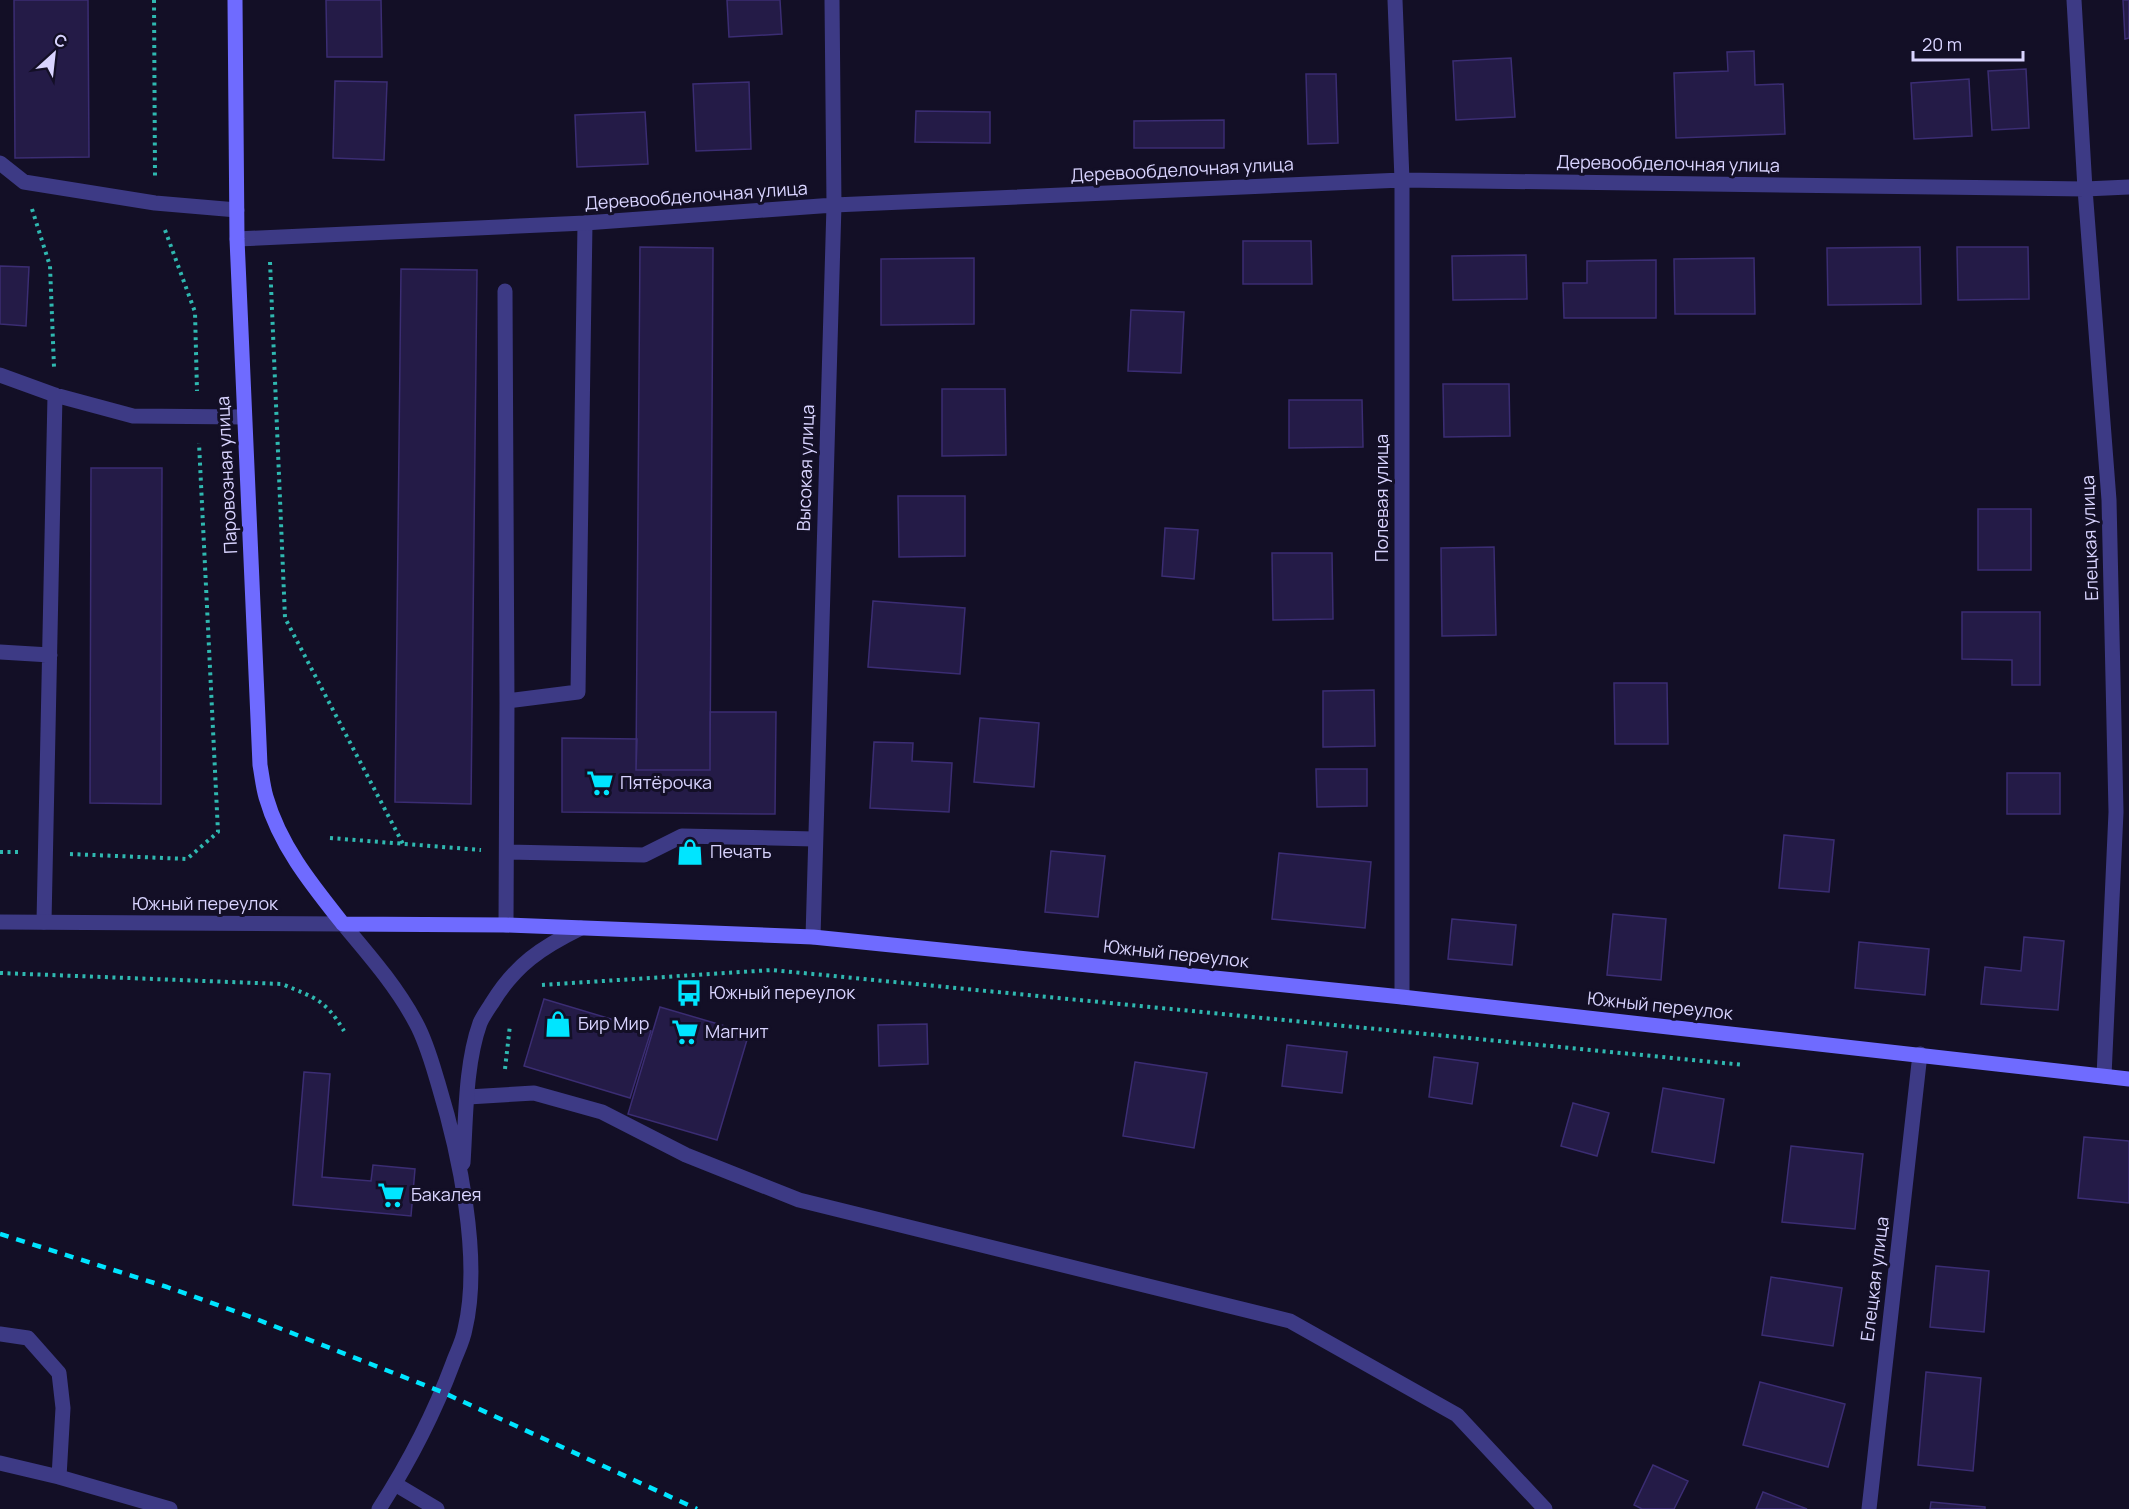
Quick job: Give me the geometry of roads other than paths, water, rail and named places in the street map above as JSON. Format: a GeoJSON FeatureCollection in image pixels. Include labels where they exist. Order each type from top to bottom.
{"type":"FeatureCollection","features":[{"type":"Feature","properties":{"kind":"main road","name":"Паровозная улица"},"geometry":{"type":"LineString","coordinates":[[235,0],[237,240],[260,765],[266,797],[280,834],[308,881],[344,924]]}},
{"type":"Feature","properties":{"kind":"main road","name":"Южный переулок"},"geometry":{"type":"LineString","coordinates":[[344,924],[506,925],[813,937],[1402,997],[2129,1079]]}},
{"type":"Feature","properties":{"kind":"street","name":"Высокая улица"},"geometry":{"type":"LineString","coordinates":[[813,937],[814,839],[834,205],[832,0]]}},
{"type":"Feature","properties":{"kind":"street","name":"Полевая улица"},"geometry":{"type":"LineString","coordinates":[[1395,0],[1402,180],[1402,997]]}},
{"type":"Feature","properties":{"kind":"street","name":"Елецкая улица"},"geometry":{"type":"LineString","coordinates":[[2074,0],[2085,189],[2109,500],[2116,788],[2104,1076]]}},
{"type":"Feature","properties":{"kind":"street"},"geometry":{"type":"LineString","coordinates":[[0,163],[24,182],[155,203],[237,210]]}},
{"type":"Feature","properties":{"kind":"street","name":"Деревообделочная улица"},"geometry":{"type":"LineString","coordinates":[[237,240],[585,223],[834,205],[1402,180],[2129,188]]}},
{"type":"Feature","properties":{"kind":"street"},"geometry":{"type":"LineString","coordinates":[[507,705],[507,701],[578,692],[585,223]]}},
{"type":"Feature","properties":{"kind":"street"},"geometry":{"type":"LineString","coordinates":[[505,291],[506,925]]}},
{"type":"Feature","properties":{"kind":"street"},"geometry":{"type":"LineString","coordinates":[[0,375],[55,395],[132,416],[244,417]]}},
{"type":"Feature","properties":{"kind":"street"},"geometry":{"type":"LineString","coordinates":[[44,922],[55,395]]}},
{"type":"Feature","properties":{"kind":"street"},"geometry":{"type":"LineString","coordinates":[[0,652],[50,655]]}},
{"type":"Feature","properties":{"kind":"street"},"geometry":{"type":"LineString","coordinates":[[507,852],[644,855],[682,836],[814,839]]}},
{"type":"Feature","properties":{"kind":"street","name":"Южный переулок"},"geometry":{"type":"LineString","coordinates":[[0,922],[344,924]]}},
{"type":"Feature","properties":{"kind":"street"},"geometry":{"type":"LineString","coordinates":[[344,924],[385,975],[416,1023],[430,1057],[446,1108],[462,1178],[471,1289],[465,1330],[442,1392],[395,1484],[379,1509]]}},
{"type":"Feature","properties":{"kind":"street"},"geometry":{"type":"LineString","coordinates":[[462,1178],[472,1057],[481,1021],[502,987],[532,955],[581,928]]}},
{"type":"Feature","properties":{"kind":"street","name":"Елецкая улица"},"geometry":{"type":"LineString","coordinates":[[1869,1509],[1920,1054]]}},
{"type":"Feature","properties":{"kind":"street"},"geometry":{"type":"LineString","coordinates":[[468,1097],[534,1093],[602,1112],[686,1155],[799,1200],[1290,1321],[1457,1415],[1545,1509]]}},
{"type":"Feature","properties":{"kind":"street"},"geometry":{"type":"LineString","coordinates":[[0,1334],[28,1338],[59,1373],[63,1408],[59,1477]]}},
{"type":"Feature","properties":{"kind":"street"},"geometry":{"type":"LineString","coordinates":[[0,1463],[59,1477],[170,1509]]}},
{"type":"Feature","properties":{"kind":"street"},"geometry":{"type":"LineString","coordinates":[[395,1484],[437,1509]]}},
{"type":"Feature","properties":{"kind":"railway"},"geometry":{"type":"LineString","coordinates":[[0,1234],[167,1287],[251,1317],[442,1392],[697,1509]]}},
{"type":"Feature","properties":{"kind":"place","name":"Пятёрочка"},"geometry":{"type":"Point","coordinates":[600,783]}},
{"type":"Feature","properties":{"kind":"place","name":"Печать"},"geometry":{"type":"Point","coordinates":[690,852]}},
{"type":"Feature","properties":{"kind":"place","name":"Южный переулок"},"geometry":{"type":"Point","coordinates":[689,993]}},
{"type":"Feature","properties":{"kind":"place","name":"Бир Мир"},"geometry":{"type":"Point","coordinates":[558,1024]}},
{"type":"Feature","properties":{"kind":"place","name":"Магнит"},"geometry":{"type":"Point","coordinates":[685,1032]}},
{"type":"Feature","properties":{"kind":"place","name":"Бакалея"},"geometry":{"type":"Point","coordinates":[391,1195]}}]}
